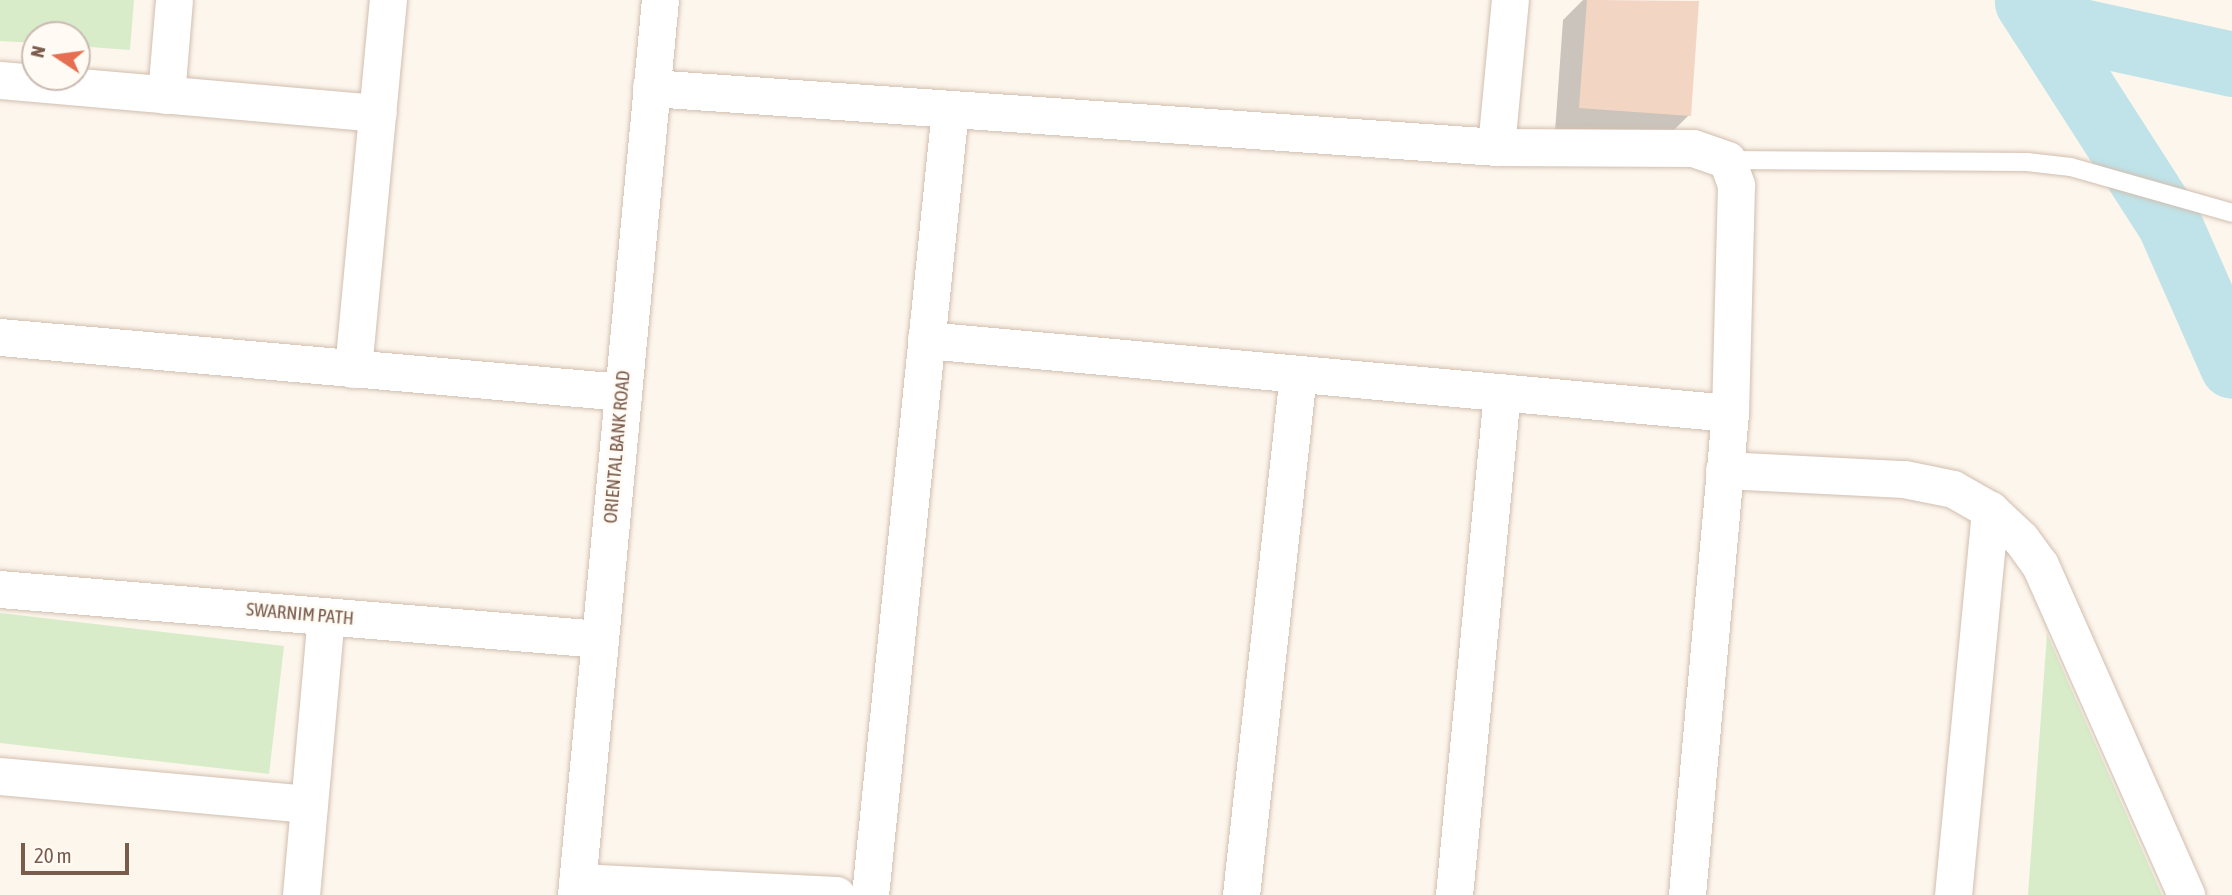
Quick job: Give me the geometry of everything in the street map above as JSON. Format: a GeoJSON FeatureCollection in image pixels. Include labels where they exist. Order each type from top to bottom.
{"type":"FeatureCollection","features":[{"type":"Feature","properties":{"kind":"street"},"geometry":{"type":"LineString","coordinates":[[166,95],[174,0]]}},
{"type":"Feature","properties":{"kind":"street"},"geometry":{"type":"LineString","coordinates":[[353,369],[388,0]]}},
{"type":"Feature","properties":{"kind":"street","name":"ORIENTAL BANK ROAD"},"geometry":{"type":"LineString","coordinates":[[576,889],[660,0]]}},
{"type":"Feature","properties":{"kind":"street"},"geometry":{"type":"LineString","coordinates":[[1496,147],[1510,0]]}},
{"type":"Feature","properties":{"kind":"street"},"geometry":{"type":"LineString","coordinates":[[0,80],[378,113]]}},
{"type":"Feature","properties":{"kind":"street"},"geometry":{"type":"LineString","coordinates":[[652,88],[1496,147],[1693,148],[1727,160],[1736,185],[1730,413],[1687,895]]}},
{"type":"Feature","properties":{"kind":"street"},"geometry":{"type":"LineString","coordinates":[[870,895],[950,109]]}},
{"type":"Feature","properties":{"kind":"street"},"geometry":{"type":"LineString","coordinates":[[0,337],[622,392]]}},
{"type":"Feature","properties":{"kind":"street"},"geometry":{"type":"LineString","coordinates":[[926,340],[1730,413]]}},
{"type":"Feature","properties":{"kind":"street"},"geometry":{"type":"LineString","coordinates":[[1241,895],[1298,374]]}},
{"type":"Feature","properties":{"kind":"street"},"geometry":{"type":"LineString","coordinates":[[1454,895],[1502,392]]}},
{"type":"Feature","properties":{"kind":"street"},"geometry":{"type":"LineString","coordinates":[[1724,470],[1904,479],[1953,489],[1990,510],[2021,539],[2040,565],[2186,895]]}},
{"type":"Feature","properties":{"kind":"street"},"geometry":{"type":"LineString","coordinates":[[1953,895],[1990,510]]}},
{"type":"Feature","properties":{"kind":"street","name":"SWARNIM PATH"},"geometry":{"type":"LineString","coordinates":[[0,589],[599,639]]}},
{"type":"Feature","properties":{"kind":"street"},"geometry":{"type":"LineString","coordinates":[[301,895],[326,617]]}},
{"type":"Feature","properties":{"kind":"street"},"geometry":{"type":"LineString","coordinates":[[0,776],[309,804]]}},
{"type":"Feature","properties":{"kind":"street"},"geometry":{"type":"LineString","coordinates":[[576,889],[837,895]]}},
{"type":"Feature","properties":{"kind":"lane"},"geometry":{"type":"LineString","coordinates":[[1727,160],[2027,162],[2071,167],[2232,213]]}},
{"type":"Feature","properties":{"kind":"green space"},"geometry":{"type":"Polygon","coordinates":[[[0,0],[134,0],[130,50],[91,47],[91,21],[21,21],[21,42],[0,41],[0,0]]]}},
{"type":"Feature","properties":{"kind":"green space"},"geometry":{"type":"Polygon","coordinates":[[[0,613],[284,646],[269,774],[0,743],[0,613]]]}},
{"type":"Feature","properties":{"kind":"green space"},"geometry":{"type":"Polygon","coordinates":[[[2047,634],[2162,895],[2028,895],[2047,634]]]}},
{"type":"Feature","properties":{"kind":"building"},"geometry":{"type":"Polygon","coordinates":[[[1587,0],[1699,1],[1691,116],[1579,108],[1587,0]]]}},
{"type":"Feature","properties":{"kind":"waterway"},"geometry":{"type":"LineString","coordinates":[[2027,2],[2040,22],[2232,64]]}},
{"type":"Feature","properties":{"kind":"waterway"},"geometry":{"type":"LineString","coordinates":[[2040,22],[2169,223],[2232,366]]}}]}
